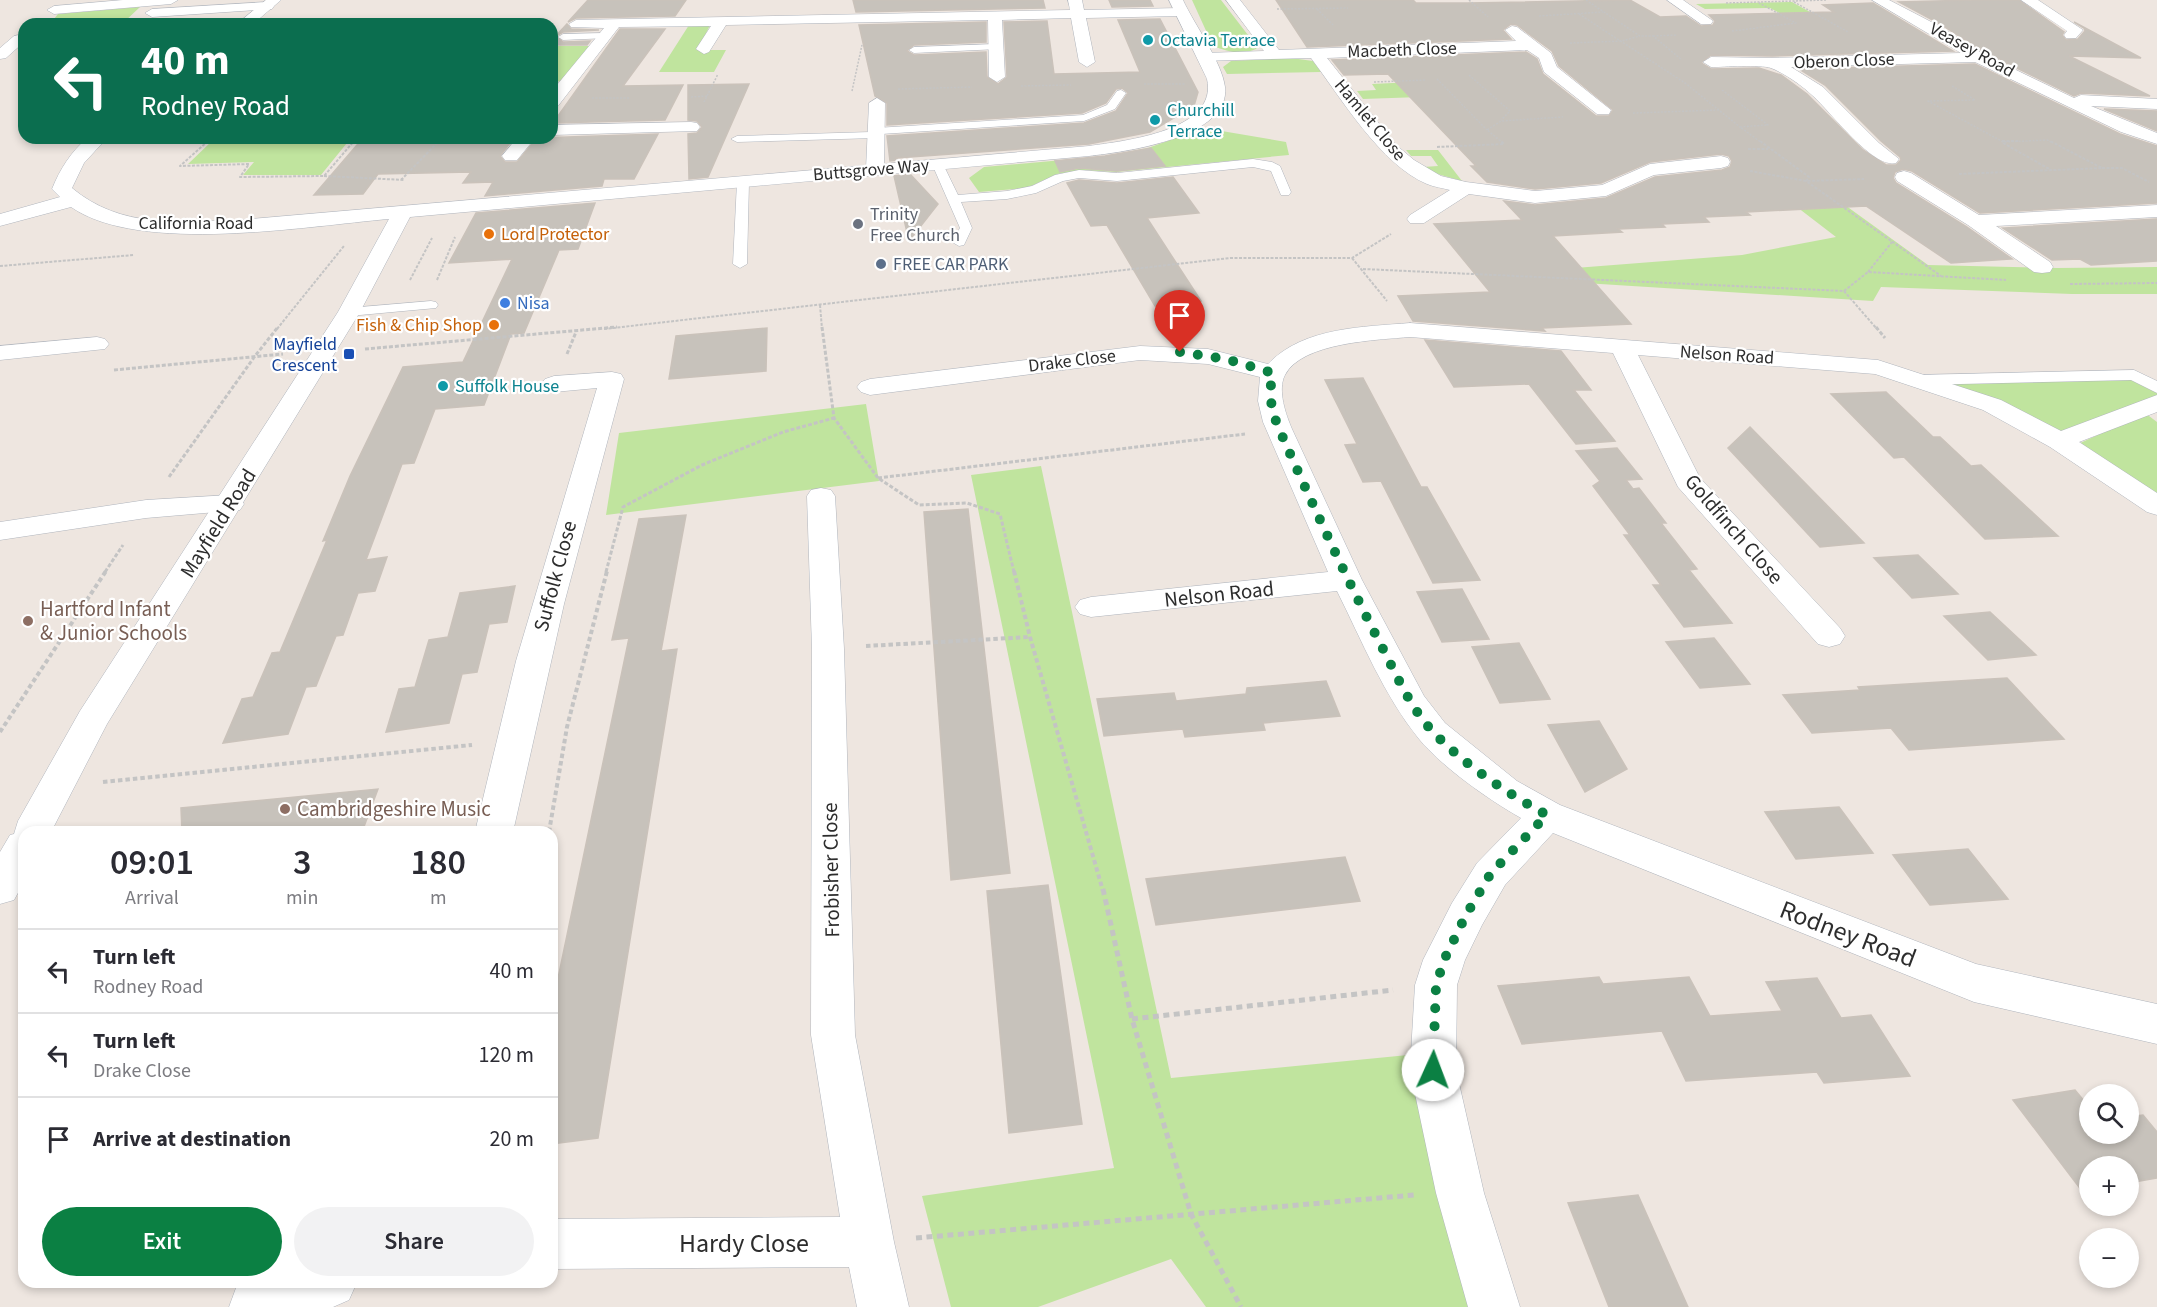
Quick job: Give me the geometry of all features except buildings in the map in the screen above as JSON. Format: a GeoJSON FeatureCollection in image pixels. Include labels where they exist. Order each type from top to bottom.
{"type":"FeatureCollection","features":[{"type":"Feature","properties":{"kind":"street"},"geometry":{"type":"LineString","coordinates":[[42,18],[72,0]]}},
{"type":"Feature","properties":{"kind":"street"},"geometry":{"type":"LineString","coordinates":[[54,10],[169,0]]}},
{"type":"Feature","properties":{"kind":"street"},"geometry":{"type":"LineString","coordinates":[[147,18],[169,0]]}},
{"type":"Feature","properties":{"kind":"street"},"geometry":{"type":"LineString","coordinates":[[911,17],[914,0]]}},
{"type":"Feature","properties":{"kind":"street","name":"Veasey Road"},"geometry":{"type":"LineString","coordinates":[[1879,0],[1936,30],[1978,57],[2065,100],[2157,139]]}},
{"type":"Feature","properties":{"kind":"street"},"geometry":{"type":"LineString","coordinates":[[2028,0],[2076,30],[2071,35]]}},
{"type":"Feature","properties":{"kind":"street"},"geometry":{"type":"LineString","coordinates":[[1677,2],[1706,21]]}},
{"type":"Feature","properties":{"kind":"street"},"geometry":{"type":"LineString","coordinates":[[153,13],[271,3]]}},
{"type":"Feature","properties":{"kind":"street"},"geometry":{"type":"LineString","coordinates":[[252,18],[271,3]]}},
{"type":"Feature","properties":{"kind":"street"},"geometry":{"type":"LineString","coordinates":[[1237,5],[1275,56]]}},
{"type":"Feature","properties":{"kind":"street"},"geometry":{"type":"LineString","coordinates":[[576,24],[721,21],[809,14],[869,18],[995,16],[1076,7],[1178,6],[1205,58],[1215,84]]}},
{"type":"Feature","properties":{"kind":"street"},"geometry":{"type":"LineString","coordinates":[[1076,7],[1087,62]]}},
{"type":"Feature","properties":{"kind":"street"},"geometry":{"type":"LineString","coordinates":[[995,16],[997,77]]}},
{"type":"Feature","properties":{"kind":"street"},"geometry":{"type":"LineString","coordinates":[[704,49],[721,21]]}},
{"type":"Feature","properties":{"kind":"street"},"geometry":{"type":"LineString","coordinates":[[558,94],[615,23]]}},
{"type":"Feature","properties":{"kind":"street"},"geometry":{"type":"LineString","coordinates":[[1512,30],[1546,56],[1550,69],[1603,110]]}},
{"type":"Feature","properties":{"kind":"street","name":"Macbeth Close"},"geometry":{"type":"LineString","coordinates":[[1205,58],[1530,45]]}},
{"type":"Feature","properties":{"kind":"street"},"geometry":{"type":"LineString","coordinates":[[0,55],[18,48]]}},
{"type":"Feature","properties":{"kind":"street","name":"Hamlet Close"},"geometry":{"type":"LineString","coordinates":[[1315,53],[1390,149],[1407,164],[1434,180],[1466,188],[1535,197],[1606,190],[1650,170],[1721,162]]}},
{"type":"Feature","properties":{"kind":"street","name":"Oberon Close"},"geometry":{"type":"LineString","coordinates":[[1711,62],[1773,63],[1978,57]]}},
{"type":"Feature","properties":{"kind":"street"},"geometry":{"type":"LineString","coordinates":[[1773,63],[1817,90],[1873,147],[1890,159]]}},
{"type":"Feature","properties":{"kind":"street","name":"Buttsgrove Way"},"geometry":{"type":"LineString","coordinates":[[403,212],[1089,151],[1157,139],[1178,130],[1208,112],[1215,101],[1215,84]]}},
{"type":"Feature","properties":{"kind":"street","name":"Veasey Road"},"geometry":{"type":"LineString","coordinates":[[2065,100],[2157,104]]}},
{"type":"Feature","properties":{"kind":"street"},"geometry":{"type":"LineString","coordinates":[[875,169],[877,104]]}},
{"type":"Feature","properties":{"kind":"street"},"geometry":{"type":"LineString","coordinates":[[558,130],[691,127]]}},
{"type":"Feature","properties":{"kind":"street"},"geometry":{"type":"LineString","coordinates":[[0,220],[73,200],[62,189],[67,173],[91,144]]}},
{"type":"Feature","properties":{"kind":"street"},"geometry":{"type":"LineString","coordinates":[[511,156],[521,144]]}},
{"type":"Feature","properties":{"kind":"street"},"geometry":{"type":"LineString","coordinates":[[1904,177],[1975,221],[2042,267]]}},
{"type":"Feature","properties":{"kind":"street"},"geometry":{"type":"LineString","coordinates":[[1417,219],[1466,188]]}},
{"type":"Feature","properties":{"kind":"street","name":"California Road"},"geometry":{"type":"LineString","coordinates":[[73,200],[90,211],[113,220],[147,225],[239,226],[403,212]]}},
{"type":"Feature","properties":{"kind":"street"},"geometry":{"type":"LineString","coordinates":[[1975,221],[2157,211]]}},
{"type":"Feature","properties":{"kind":"street","name":"Mayfield Road"},"geometry":{"type":"LineString","coordinates":[[35,826],[92,720],[325,352],[403,212]]}},
{"type":"Feature","properties":{"kind":"street","name":"Nelson Road"},"geometry":{"type":"LineString","coordinates":[[1273,373],[1291,356],[1318,345],[1353,335],[1410,330],[1878,367],[1992,405],[2059,441],[2157,506]]}},
{"type":"Feature","properties":{"kind":"street"},"geometry":{"type":"LineString","coordinates":[[0,353],[97,344]]}},
{"type":"Feature","properties":{"kind":"street","name":"Goldfinch Close"},"geometry":{"type":"LineString","coordinates":[[1622,347],[1688,481],[1829,636]]}},
{"type":"Feature","properties":{"kind":"street","name":"Drake Close"},"geometry":{"type":"LineString","coordinates":[[870,387],[1150,352],[1180,352],[1226,359],[1273,373]]}},
{"type":"Feature","properties":{"kind":"street","name":"Rodney Road"},"geometry":{"type":"LineString","coordinates":[[1273,373],[1269,389],[1271,409],[1279,429],[1347,580],[1411,703],[1433,732],[1504,791],[1547,815],[1974,983],[2157,1024]]}},
{"type":"Feature","properties":{"kind":"street","name":"Suffolk Close"},"geometry":{"type":"LineString","coordinates":[[495,826],[513,741],[566,534],[612,379],[554,384]]}},
{"type":"Feature","properties":{"kind":"street"},"geometry":{"type":"LineString","coordinates":[[2059,441],[2157,403]]}},
{"type":"Feature","properties":{"kind":"street","name":"Frobisher Close"},"geometry":{"type":"LineString","coordinates":[[821,496],[828,649],[833,1035],[869,1242]]}},
{"type":"Feature","properties":{"kind":"street"},"geometry":{"type":"LineString","coordinates":[[0,531],[146,509],[230,504]]}},
{"type":"Feature","properties":{"kind":"street","name":"Nelson Road"},"geometry":{"type":"LineString","coordinates":[[1091,608],[1347,580]]}},
{"type":"Feature","properties":{"kind":"street"},"geometry":{"type":"LineString","coordinates":[[1494,1307],[1460,1193],[1433,1070],[1436,986],[1444,960],[1491,873],[1547,815]]}},
{"type":"Feature","properties":{"kind":"street"},"geometry":{"type":"LineString","coordinates":[[0,888],[18,856]]}},
{"type":"Feature","properties":{"kind":"street"},"geometry":{"type":"LineString","coordinates":[[869,1242],[883,1307]]}},
{"type":"Feature","properties":{"kind":"street","name":"Hardy Close"},"geometry":{"type":"LineString","coordinates":[[558,1244],[869,1242]]}},
{"type":"Feature","properties":{"kind":"street"},"geometry":{"type":"LineString","coordinates":[[255,1307],[313,1288]]}},
{"type":"Feature","properties":{"kind":"lane"},"geometry":{"type":"LineString","coordinates":[[563,37],[605,36]]}},
{"type":"Feature","properties":{"kind":"lane"},"geometry":{"type":"LineString","coordinates":[[914,50],[996,47]]}},
{"type":"Feature","properties":{"kind":"lane"},"geometry":{"type":"LineString","coordinates":[[737,139],[844,136],[1084,118],[1111,108],[1118,101],[1121,93]]}},
{"type":"Feature","properties":{"kind":"lane"},"geometry":{"type":"LineString","coordinates":[[954,199],[1007,195],[1036,189],[1059,178],[1080,174],[1117,177],[1253,163],[1268,165],[1276,169],[1284,192]]}},
{"type":"Feature","properties":{"kind":"lane"},"geometry":{"type":"LineString","coordinates":[[938,164],[966,228],[959,242]]}},
{"type":"Feature","properties":{"kind":"lane"},"geometry":{"type":"LineString","coordinates":[[740,264],[743,182]]}},
{"type":"Feature","properties":{"kind":"lane"},"geometry":{"type":"LineString","coordinates":[[349,312],[431,305]]}},
{"type":"Feature","properties":{"kind":"lane"},"geometry":{"type":"LineString","coordinates":[[1918,380],[2134,375],[2157,388]]}},
{"type":"Feature","properties":{"kind":"path"},"geometry":{"type":"LineString","coordinates":[[1469,0],[1488,17]]}},
{"type":"Feature","properties":{"kind":"path"},"geometry":{"type":"LineString","coordinates":[[1586,0],[1640,36]]}},
{"type":"Feature","properties":{"kind":"path"},"geometry":{"type":"LineString","coordinates":[[1677,2],[1827,0]]}},
{"type":"Feature","properties":{"kind":"path"},"geometry":{"type":"LineString","coordinates":[[1792,1],[1849,32]]}},
{"type":"Feature","properties":{"kind":"path"},"geometry":{"type":"LineString","coordinates":[[1732,32],[1796,23],[1758,2]]}},
{"type":"Feature","properties":{"kind":"path"},"geometry":{"type":"LineString","coordinates":[[1237,5],[1347,8]]}},
{"type":"Feature","properties":{"kind":"path"},"geometry":{"type":"LineString","coordinates":[[1602,12],[1578,14],[1685,83],[1740,127],[1809,177],[1806,181]]}},
{"type":"Feature","properties":{"kind":"path"},"geometry":{"type":"LineString","coordinates":[[844,136],[869,18]]}},
{"type":"Feature","properties":{"kind":"path"},"geometry":{"type":"LineString","coordinates":[[1530,45],[1622,41],[1640,36],[1653,36],[1685,62]]}},
{"type":"Feature","properties":{"kind":"path"},"geometry":{"type":"LineString","coordinates":[[1439,48],[1510,111],[1501,121],[1487,130]]}},
{"type":"Feature","properties":{"kind":"path"},"geometry":{"type":"LineString","coordinates":[[1461,78],[1472,78]]}},
{"type":"Feature","properties":{"kind":"path"},"geometry":{"type":"LineString","coordinates":[[1390,149],[1504,144],[1437,79],[1449,79]]}},
{"type":"Feature","properties":{"kind":"path"},"geometry":{"type":"LineString","coordinates":[[1339,84],[1426,80]]}},
{"type":"Feature","properties":{"kind":"path"},"geometry":{"type":"LineString","coordinates":[[1144,84],[1215,84]]}},
{"type":"Feature","properties":{"kind":"path"},"geometry":{"type":"LineString","coordinates":[[1015,87],[1074,85]]}},
{"type":"Feature","properties":{"kind":"path"},"geometry":{"type":"LineString","coordinates":[[1952,86],[1975,100],[1928,101],[2052,170]]}},
{"type":"Feature","properties":{"kind":"path"},"geometry":{"type":"LineString","coordinates":[[898,89],[980,87]]}},
{"type":"Feature","properties":{"kind":"path"},"geometry":{"type":"LineString","coordinates":[[1722,90],[1768,125],[1740,127]]}},
{"type":"Feature","properties":{"kind":"path"},"geometry":{"type":"LineString","coordinates":[[1501,121],[1563,117],[1603,110],[1625,114],[1719,110]]}},
{"type":"Feature","properties":{"kind":"path"},"geometry":{"type":"LineString","coordinates":[[2002,142],[2047,141],[2102,168]]}},
{"type":"Feature","properties":{"kind":"path"},"geometry":{"type":"LineString","coordinates":[[205,144],[180,166],[249,164],[240,177],[324,176],[352,144]]}},
{"type":"Feature","properties":{"kind":"path"},"geometry":{"type":"LineString","coordinates":[[413,166],[436,144]]}},
{"type":"Feature","properties":{"kind":"path"},"geometry":{"type":"LineString","coordinates":[[1806,181],[2122,168],[2157,186]]}},
{"type":"Feature","properties":{"kind":"path"},"geometry":{"type":"LineString","coordinates":[[1806,181],[1941,276]]}},
{"type":"Feature","properties":{"kind":"path"},"geometry":{"type":"LineString","coordinates":[[104,371],[576,332],[1230,258],[1352,258],[1417,219]]}},
{"type":"Feature","properties":{"kind":"path"},"geometry":{"type":"LineString","coordinates":[[398,308],[437,281],[457,231]]}},
{"type":"Feature","properties":{"kind":"path"},"geometry":{"type":"LineString","coordinates":[[398,308],[434,234]]}},
{"type":"Feature","properties":{"kind":"path"},"geometry":{"type":"LineString","coordinates":[[1363,269],[1844,291],[1868,273],[1892,242]]}},
{"type":"Feature","properties":{"kind":"path"},"geometry":{"type":"LineString","coordinates":[[1352,258],[1410,330]]}},
{"type":"Feature","properties":{"kind":"path"},"geometry":{"type":"LineString","coordinates":[[1868,273],[2013,281]]}},
{"type":"Feature","properties":{"kind":"path"},"geometry":{"type":"LineString","coordinates":[[2061,284],[2157,283]]}},
{"type":"Feature","properties":{"kind":"path"},"geometry":{"type":"LineString","coordinates":[[1844,291],[1898,354],[1878,367]]}},
{"type":"Feature","properties":{"kind":"path"},"geometry":{"type":"LineString","coordinates":[[820,305],[828,392],[834,418],[878,478],[919,505],[967,503],[1000,514],[1030,637],[1100,876],[1132,1019],[1191,1214],[1241,1307]]}},
{"type":"Feature","properties":{"kind":"path"},"geometry":{"type":"LineString","coordinates":[[550,826],[567,727],[623,507],[702,465],[783,432],[834,418]]}},
{"type":"Feature","properties":{"kind":"path"},"geometry":{"type":"LineString","coordinates":[[878,478],[1279,429]]}},
{"type":"Feature","properties":{"kind":"path"},"geometry":{"type":"LineString","coordinates":[[828,649],[1030,637]]}},
{"type":"Feature","properties":{"kind":"path"},"geometry":{"type":"LineString","coordinates":[[58,786],[513,741],[567,727]]}},
{"type":"Feature","properties":{"kind":"path"},"geometry":{"type":"LineString","coordinates":[[1132,1019],[1436,986]]}},
{"type":"Feature","properties":{"kind":"path"},"geometry":{"type":"LineString","coordinates":[[869,1242],[1460,1193]]}},
{"type":"Feature","properties":{"kind":"green space"},"geometry":{"type":"Polygon","coordinates":[[[1192,0],[1221,0],[1258,48],[1247,52],[1236,52],[1213,46],[1192,0]]]}},
{"type":"Feature","properties":{"kind":"green space"},"geometry":{"type":"Polygon","coordinates":[[[1583,0],[1589,0],[1605,12],[1727,120],[1928,265],[2057,268],[2157,267],[2157,294],[2072,294],[1881,287],[1873,301],[1584,283],[1575,268],[1742,255],[1836,237],[1676,114],[1601,13],[1583,0]]]}},
{"type":"Feature","properties":{"kind":"green space"},"geometry":{"type":"Polygon","coordinates":[[[1792,2],[1844,31],[1801,24],[1770,8],[1705,9],[1696,4],[1792,2]]]}},
{"type":"Feature","properties":{"kind":"green space"},"geometry":{"type":"Polygon","coordinates":[[[140,7],[128,18],[55,18],[58,14],[140,7]]]}},
{"type":"Feature","properties":{"kind":"green space"},"geometry":{"type":"Polygon","coordinates":[[[689,25],[710,25],[698,50],[726,50],[714,72],[659,72],[689,25]]]}},
{"type":"Feature","properties":{"kind":"green space"},"geometry":{"type":"Polygon","coordinates":[[[558,46],[592,46],[564,81],[558,82],[558,46]]]}},
{"type":"Feature","properties":{"kind":"green space"},"geometry":{"type":"Polygon","coordinates":[[[1291,58],[1313,61],[1321,72],[1227,74],[1223,67],[1231,61],[1291,58]]]}},
{"type":"Feature","properties":{"kind":"green space"},"geometry":{"type":"Polygon","coordinates":[[[1435,81],[1449,96],[1363,99],[1357,91],[1376,90],[1372,84],[1435,81]]]}},
{"type":"Feature","properties":{"kind":"green space"},"geometry":{"type":"Polygon","coordinates":[[[1204,128],[1286,142],[1289,155],[1116,172],[1083,170],[1057,174],[1027,188],[979,192],[969,178],[984,167],[1107,156],[1148,148],[1204,128]]]}},
{"type":"Feature","properties":{"kind":"green space"},"geometry":{"type":"Polygon","coordinates":[[[209,144],[346,144],[321,175],[243,175],[254,162],[188,164],[209,144]]]}},
{"type":"Feature","properties":{"kind":"green space"},"geometry":{"type":"Polygon","coordinates":[[[1406,150],[1438,150],[1462,181],[1434,173],[1423,167],[1438,166],[1431,156],[1411,156],[1406,150]]]}},
{"type":"Feature","properties":{"kind":"green space"},"geometry":{"type":"Polygon","coordinates":[[[2132,377],[2157,391],[2157,398],[2054,436],[1934,383],[2132,377]]]}},
{"type":"Feature","properties":{"kind":"green space"},"geometry":{"type":"Polygon","coordinates":[[[866,404],[879,481],[606,515],[619,433],[866,404]]]}},
{"type":"Feature","properties":{"kind":"green space"},"geometry":{"type":"Polygon","coordinates":[[[2145,413],[2157,422],[2157,500],[2076,445],[2145,413]]]}},
{"type":"Feature","properties":{"kind":"green space"},"geometry":{"type":"Polygon","coordinates":[[[1041,466],[1171,1078],[1408,1055],[1440,1193],[1474,1307],[1206,1307],[1171,1259],[1038,1307],[951,1307],[922,1196],[1114,1168],[971,475],[1041,466]]]}},
{"type":"Feature","properties":{"kind":"place","name":"Octavia Terrace"},"geometry":{"type":"Point","coordinates":[1148,40]}},
{"type":"Feature","properties":{"kind":"place","name":"Churchill Terrace"},"geometry":{"type":"Point","coordinates":[1155,120]}},
{"type":"Feature","properties":{"kind":"place","name":"Trinity Free Church"},"geometry":{"type":"Point","coordinates":[858,224]}},
{"type":"Feature","properties":{"kind":"place","name":"Lord Protector"},"geometry":{"type":"Point","coordinates":[489,234]}},
{"type":"Feature","properties":{"kind":"place","name":"FREE CAR PARK"},"geometry":{"type":"Point","coordinates":[881,264]}},
{"type":"Feature","properties":{"kind":"place","name":"Nisa"},"geometry":{"type":"Point","coordinates":[505,303]}},
{"type":"Feature","properties":{"kind":"place","name":"Fish & Chip Shop"},"geometry":{"type":"Point","coordinates":[494,325]}},
{"type":"Feature","properties":{"kind":"place","name":"Mayfield Crescent"},"geometry":{"type":"Point","coordinates":[349,354]}},
{"type":"Feature","properties":{"kind":"place","name":"Suffolk House"},"geometry":{"type":"Point","coordinates":[443,386]}},
{"type":"Feature","properties":{"kind":"place","name":"Hartford Infant & Junior Schools"},"geometry":{"type":"Point","coordinates":[28,621]}},
{"type":"Feature","properties":{"kind":"place","name":"Cambridgeshire Music"},"geometry":{"type":"Point","coordinates":[285,809]}},
{"type":"Feature","properties":{"kind":"route"},"geometry":{"type":"LineString","coordinates":[[1180,352],[1226,359],[1273,373],[1269,389],[1271,409],[1279,429],[1347,580],[1411,703],[1433,732],[1463,758],[1504,791],[1547,815],[1491,873],[1466,915],[1444,960],[1436,986],[1433,1070]]}}]}
